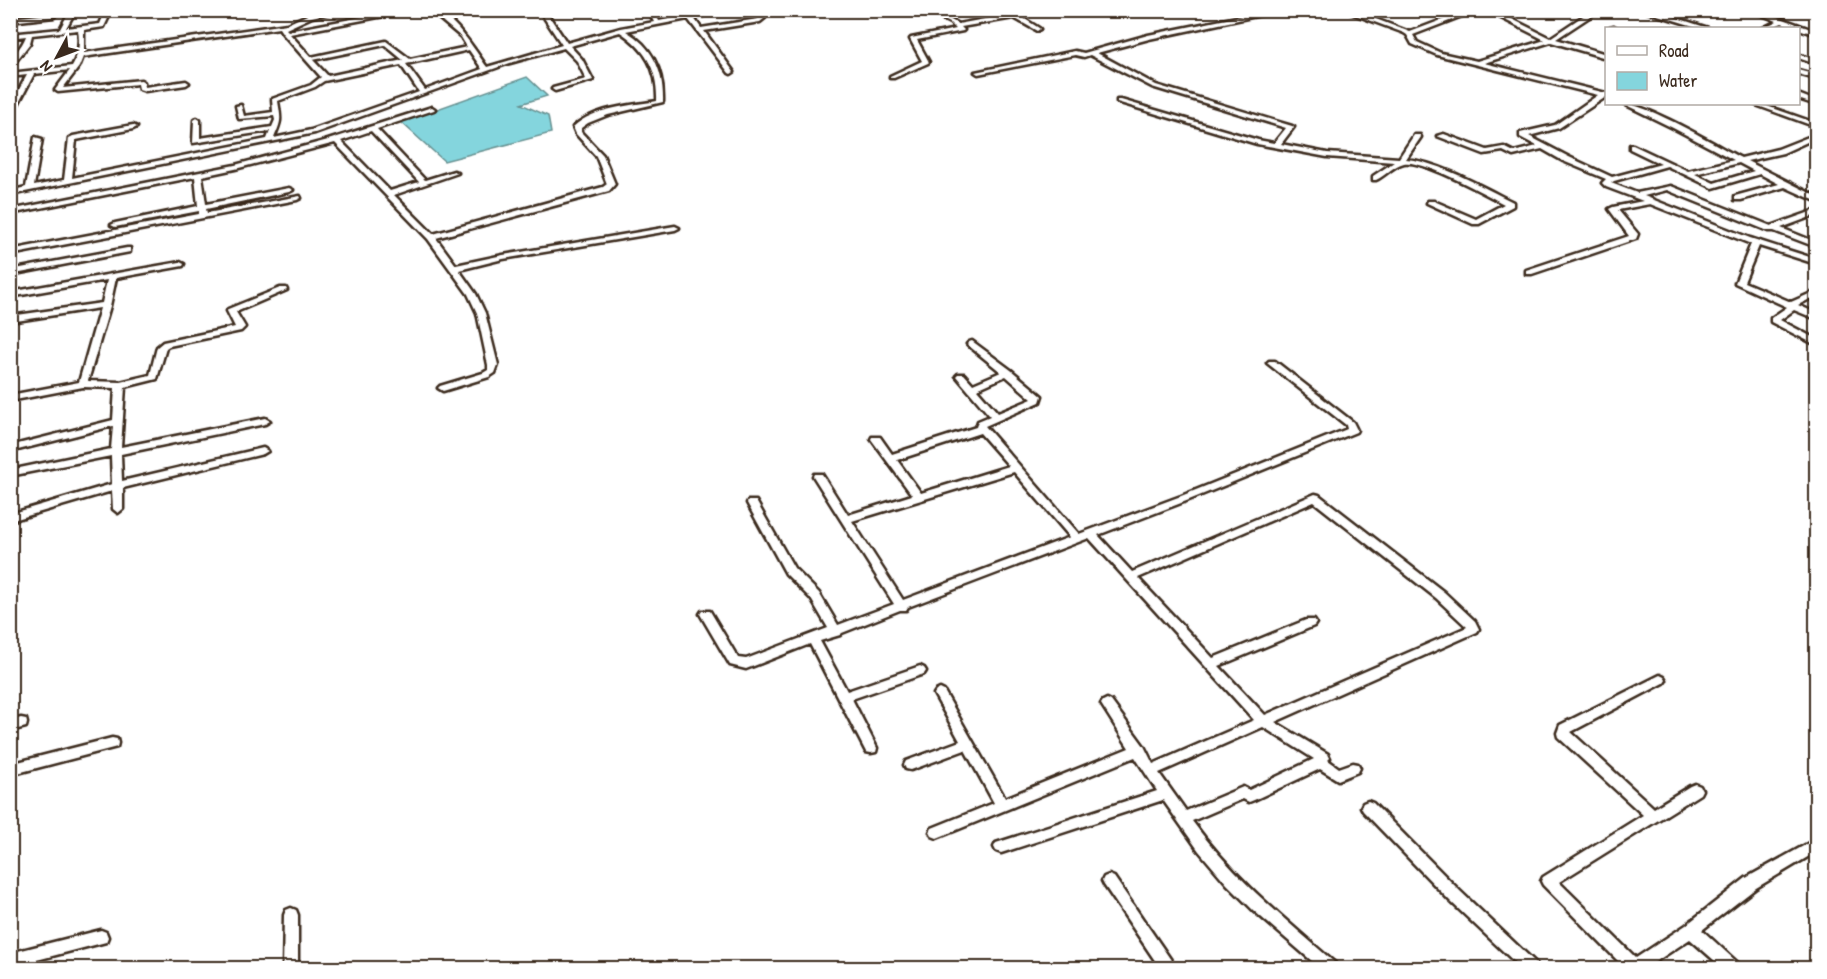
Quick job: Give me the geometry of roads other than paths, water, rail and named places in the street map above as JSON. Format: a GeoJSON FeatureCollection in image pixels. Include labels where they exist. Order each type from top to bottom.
{"type":"FeatureCollection","features":[{"type":"Feature","properties":{"kind":"street"},"geometry":{"type":"LineString","coordinates":[[10,20],[52,16],[58,10]]}},
{"type":"Feature","properties":{"kind":"street"},"geometry":{"type":"LineString","coordinates":[[62,30],[73,10]]}},
{"type":"Feature","properties":{"kind":"street"},"geometry":{"type":"LineString","coordinates":[[10,36],[102,26],[109,10]]}},
{"type":"Feature","properties":{"kind":"street"},"geometry":{"type":"LineString","coordinates":[[285,29],[310,13],[339,10]]}},
{"type":"Feature","properties":{"kind":"street"},"geometry":{"type":"LineString","coordinates":[[82,55],[412,10]]}},
{"type":"Feature","properties":{"kind":"street"},"geometry":{"type":"LineString","coordinates":[[432,10],[446,20],[472,48],[484,69]]}},
{"type":"Feature","properties":{"kind":"street"},"geometry":{"type":"LineString","coordinates":[[542,10],[565,45],[580,60],[590,80],[555,89]]}},
{"type":"Feature","properties":{"kind":"street"},"geometry":{"type":"LineString","coordinates":[[651,10],[657,23]]}},
{"type":"Feature","properties":{"kind":"street"},"geometry":{"type":"LineString","coordinates":[[10,193],[321,130],[484,69],[565,45],[621,30],[726,10]]}},
{"type":"Feature","properties":{"kind":"street"},"geometry":{"type":"LineString","coordinates":[[701,30],[760,20],[762,18],[755,10]]}},
{"type":"Feature","properties":{"kind":"street"},"geometry":{"type":"LineString","coordinates":[[892,77],[926,62],[913,39],[961,30],[927,10]]}},
{"type":"Feature","properties":{"kind":"street"},"geometry":{"type":"LineString","coordinates":[[957,26],[1046,10]]}},
{"type":"Feature","properties":{"kind":"street"},"geometry":{"type":"LineString","coordinates":[[978,72],[1075,53],[1083,55],[1148,38],[1282,10]]}},
{"type":"Feature","properties":{"kind":"street"},"geometry":{"type":"LineString","coordinates":[[1346,10],[1410,34],[1475,10]]}},
{"type":"Feature","properties":{"kind":"street"},"geometry":{"type":"LineString","coordinates":[[1488,10],[1551,40],[1605,56]]}},
{"type":"Feature","properties":{"kind":"street"},"geometry":{"type":"LineString","coordinates":[[1475,64],[1551,40],[1597,10]]}},
{"type":"Feature","properties":{"kind":"street"},"geometry":{"type":"LineString","coordinates":[[1644,10],[1701,27]]}},
{"type":"Feature","properties":{"kind":"street"},"geometry":{"type":"LineString","coordinates":[[1752,10],[1799,27]]}},
{"type":"Feature","properties":{"kind":"street"},"geometry":{"type":"LineString","coordinates":[[1015,16],[1037,29]]}},
{"type":"Feature","properties":{"kind":"street"},"geometry":{"type":"LineString","coordinates":[[690,17],[731,72]]}},
{"type":"Feature","properties":{"kind":"street"},"geometry":{"type":"LineString","coordinates":[[1768,27],[1782,21]]}},
{"type":"Feature","properties":{"kind":"street"},"geometry":{"type":"LineString","coordinates":[[1686,27],[1692,25]]}},
{"type":"Feature","properties":{"kind":"street"},"geometry":{"type":"LineString","coordinates":[[1800,27],[1816,33]]}},
{"type":"Feature","properties":{"kind":"street"},"geometry":{"type":"LineString","coordinates":[[81,28],[84,42],[82,55],[76,67],[58,90],[141,82],[141,88],[145,89],[186,83]]}},
{"type":"Feature","properties":{"kind":"street"},"geometry":{"type":"LineString","coordinates":[[285,29],[325,79]]}},
{"type":"Feature","properties":{"kind":"street"},"geometry":{"type":"LineString","coordinates":[[431,237],[610,187],[599,155],[578,133],[577,127],[584,121],[599,116],[660,102],[662,79],[642,44],[621,30]]}},
{"type":"Feature","properties":{"kind":"street"},"geometry":{"type":"LineString","coordinates":[[10,67],[27,43],[30,33]]}},
{"type":"Feature","properties":{"kind":"street"},"geometry":{"type":"LineString","coordinates":[[1410,34],[1411,41],[1417,45],[1475,64],[1605,95]]}},
{"type":"Feature","properties":{"kind":"street"},"geometry":{"type":"LineString","coordinates":[[309,59],[386,43],[405,62],[423,92]]}},
{"type":"Feature","properties":{"kind":"street"},"geometry":{"type":"LineString","coordinates":[[269,142],[276,128],[278,113],[274,99],[313,86],[325,79],[472,48]]}},
{"type":"Feature","properties":{"kind":"street"},"geometry":{"type":"LineString","coordinates":[[1091,53],[1154,86],[1290,127],[1276,146]]}},
{"type":"Feature","properties":{"kind":"street"},"geometry":{"type":"LineString","coordinates":[[1800,57],[1816,62]]}},
{"type":"Feature","properties":{"kind":"street"},"geometry":{"type":"LineString","coordinates":[[10,75],[76,67]]}},
{"type":"Feature","properties":{"kind":"street"},"geometry":{"type":"LineString","coordinates":[[10,114],[31,73]]}},
{"type":"Feature","properties":{"kind":"street"},"geometry":{"type":"LineString","coordinates":[[1800,73],[1816,77]]}},
{"type":"Feature","properties":{"kind":"street"},"geometry":{"type":"LineString","coordinates":[[1800,92],[1816,103]]}},
{"type":"Feature","properties":{"kind":"street"},"geometry":{"type":"LineString","coordinates":[[1605,95],[1557,127],[1523,134],[1611,179]]}},
{"type":"Feature","properties":{"kind":"street"},"geometry":{"type":"LineString","coordinates":[[1119,101],[1225,134],[1276,146],[1343,157],[1402,159],[1458,177],[1510,204],[1477,222],[1431,203]]}},
{"type":"Feature","properties":{"kind":"street"},"geometry":{"type":"LineString","coordinates":[[1630,105],[1687,130],[1760,172],[1816,199]]}},
{"type":"Feature","properties":{"kind":"street"},"geometry":{"type":"LineString","coordinates":[[1759,105],[1816,125]]}},
{"type":"Feature","properties":{"kind":"street"},"geometry":{"type":"LineString","coordinates":[[239,106],[241,118],[278,113]]}},
{"type":"Feature","properties":{"kind":"street"},"geometry":{"type":"LineString","coordinates":[[10,212],[198,174],[334,141],[432,109]]}},
{"type":"Feature","properties":{"kind":"street"},"geometry":{"type":"LineString","coordinates":[[197,120],[196,141],[276,128]]}},
{"type":"Feature","properties":{"kind":"street"},"geometry":{"type":"LineString","coordinates":[[68,181],[73,138],[133,127]]}},
{"type":"Feature","properties":{"kind":"street"},"geometry":{"type":"LineString","coordinates":[[373,129],[424,183]]}},
{"type":"Feature","properties":{"kind":"street"},"geometry":{"type":"LineString","coordinates":[[321,130],[431,237],[455,268],[481,313],[493,365],[492,371],[486,375],[443,388]]}},
{"type":"Feature","properties":{"kind":"street"},"geometry":{"type":"LineString","coordinates":[[1442,136],[1487,152],[1504,149],[1513,154],[1543,146]]}},
{"type":"Feature","properties":{"kind":"street"},"geometry":{"type":"LineString","coordinates":[[1686,174],[1780,151],[1816,136]]}},
{"type":"Feature","properties":{"kind":"street"},"geometry":{"type":"LineString","coordinates":[[1376,178],[1402,159],[1417,137]]}},
{"type":"Feature","properties":{"kind":"street"},"geometry":{"type":"LineString","coordinates":[[30,189],[38,140]]}},
{"type":"Feature","properties":{"kind":"street"},"geometry":{"type":"LineString","coordinates":[[1633,147],[1686,174],[1716,186],[1760,172]]}},
{"type":"Feature","properties":{"kind":"street"},"geometry":{"type":"LineString","coordinates":[[1668,164],[1611,179],[1607,184],[1755,243],[1816,262]]}},
{"type":"Feature","properties":{"kind":"street"},"geometry":{"type":"LineString","coordinates":[[388,194],[454,173]]}},
{"type":"Feature","properties":{"kind":"street"},"geometry":{"type":"LineString","coordinates":[[198,174],[202,212]]}},
{"type":"Feature","properties":{"kind":"street"},"geometry":{"type":"LineString","coordinates":[[1738,198],[1784,184]]}},
{"type":"Feature","properties":{"kind":"street"},"geometry":{"type":"LineString","coordinates":[[1636,196],[1668,188],[1816,245]]}},
{"type":"Feature","properties":{"kind":"street"},"geometry":{"type":"LineString","coordinates":[[10,253],[202,212],[289,190]]}},
{"type":"Feature","properties":{"kind":"street"},"geometry":{"type":"LineString","coordinates":[[115,225],[297,198]]}},
{"type":"Feature","properties":{"kind":"street"},"geometry":{"type":"LineString","coordinates":[[1529,272],[1633,237],[1634,234],[1613,209],[1650,202]]}},
{"type":"Feature","properties":{"kind":"street"},"geometry":{"type":"LineString","coordinates":[[1688,217],[1710,204]]}},
{"type":"Feature","properties":{"kind":"street"},"geometry":{"type":"LineString","coordinates":[[1775,228],[1816,212]]}},
{"type":"Feature","properties":{"kind":"street"},"geometry":{"type":"LineString","coordinates":[[455,268],[675,228]]}},
{"type":"Feature","properties":{"kind":"street"},"geometry":{"type":"LineString","coordinates":[[1755,243],[1739,283],[1816,315]]}},
{"type":"Feature","properties":{"kind":"street"},"geometry":{"type":"LineString","coordinates":[[10,273],[127,250]]}},
{"type":"Feature","properties":{"kind":"street"},"geometry":{"type":"LineString","coordinates":[[10,296],[180,264]]}},
{"type":"Feature","properties":{"kind":"street"},"geometry":{"type":"LineString","coordinates":[[83,384],[106,306],[112,276]]}},
{"type":"Feature","properties":{"kind":"street"},"geometry":{"type":"LineString","coordinates":[[10,398],[83,384],[120,385],[155,375],[163,345],[238,329],[241,327],[231,311],[283,290]]}},
{"type":"Feature","properties":{"kind":"street"},"geometry":{"type":"LineString","coordinates":[[1816,293],[1774,320],[1816,342]]}},
{"type":"Feature","properties":{"kind":"street"},"geometry":{"type":"LineString","coordinates":[[10,319],[102,304],[106,306]]}},
{"type":"Feature","properties":{"kind":"street"},"geometry":{"type":"LineString","coordinates":[[972,344],[1038,398],[979,424],[1077,539]]}},
{"type":"Feature","properties":{"kind":"street"},"geometry":{"type":"LineString","coordinates":[[706,614],[734,662],[739,665],[902,608],[1352,430],[1350,424],[1272,363]]}},
{"type":"Feature","properties":{"kind":"street"},"geometry":{"type":"LineString","coordinates":[[971,388],[1008,372]]}},
{"type":"Feature","properties":{"kind":"street"},"geometry":{"type":"LineString","coordinates":[[961,376],[996,417]]}},
{"type":"Feature","properties":{"kind":"street"},"geometry":{"type":"LineString","coordinates":[[118,509],[116,452],[120,385]]}},
{"type":"Feature","properties":{"kind":"street"},"geometry":{"type":"LineString","coordinates":[[10,473],[265,421]]}},
{"type":"Feature","properties":{"kind":"street"},"geometry":{"type":"LineString","coordinates":[[10,449],[117,422]]}},
{"type":"Feature","properties":{"kind":"street"},"geometry":{"type":"LineString","coordinates":[[891,458],[981,429]]}},
{"type":"Feature","properties":{"kind":"street"},"geometry":{"type":"LineString","coordinates":[[876,439],[919,496]]}},
{"type":"Feature","properties":{"kind":"street"},"geometry":{"type":"LineString","coordinates":[[10,518],[117,486],[263,451]]}},
{"type":"Feature","properties":{"kind":"street"},"geometry":{"type":"LineString","coordinates":[[846,519],[1015,468]]}},
{"type":"Feature","properties":{"kind":"street"},"geometry":{"type":"LineString","coordinates":[[818,476],[902,608]]}},
{"type":"Feature","properties":{"kind":"street"},"geometry":{"type":"LineString","coordinates":[[1131,577],[1315,497],[1448,601],[1472,627],[1152,770]]}},
{"type":"Feature","properties":{"kind":"street"},"geometry":{"type":"LineString","coordinates":[[752,503],[790,571],[812,592],[836,632]]}},
{"type":"Feature","properties":{"kind":"street"},"geometry":{"type":"LineString","coordinates":[[1091,534],[1262,720],[1323,758]]}},
{"type":"Feature","properties":{"kind":"street"},"geometry":{"type":"LineString","coordinates":[[1211,664],[1310,623]]}},
{"type":"Feature","properties":{"kind":"street"},"geometry":{"type":"LineString","coordinates":[[814,640],[871,748]]}},
{"type":"Feature","properties":{"kind":"street"},"geometry":{"type":"LineString","coordinates":[[844,697],[920,671]]}},
{"type":"Feature","properties":{"kind":"street"},"geometry":{"type":"LineString","coordinates":[[1653,816],[1563,733],[1564,729],[1660,680]]}},
{"type":"Feature","properties":{"kind":"street"},"geometry":{"type":"LineString","coordinates":[[940,694],[1002,805]]}},
{"type":"Feature","properties":{"kind":"street"},"geometry":{"type":"LineString","coordinates":[[1107,704],[1184,818],[1233,881],[1330,969]]}},
{"type":"Feature","properties":{"kind":"street"},"geometry":{"type":"LineString","coordinates":[[911,765],[968,743]]}},
{"type":"Feature","properties":{"kind":"street"},"geometry":{"type":"LineString","coordinates":[[10,770],[112,744]]}},
{"type":"Feature","properties":{"kind":"street"},"geometry":{"type":"LineString","coordinates":[[937,832],[1139,750]]}},
{"type":"Feature","properties":{"kind":"street"},"geometry":{"type":"LineString","coordinates":[[1184,818],[1243,793],[1249,796],[1321,762],[1338,775],[1353,768]]}},
{"type":"Feature","properties":{"kind":"street"},"geometry":{"type":"LineString","coordinates":[[1695,790],[1548,881],[1634,968],[1691,930],[1751,883],[1816,845]]}},
{"type":"Feature","properties":{"kind":"street"},"geometry":{"type":"LineString","coordinates":[[1001,847],[1167,793]]}},
{"type":"Feature","properties":{"kind":"street"},"geometry":{"type":"LineString","coordinates":[[1368,807],[1531,969]]}},
{"type":"Feature","properties":{"kind":"street"},"geometry":{"type":"LineString","coordinates":[[1109,880],[1168,969]]}},
{"type":"Feature","properties":{"kind":"street"},"geometry":{"type":"LineString","coordinates":[[291,915],[291,969]]}},
{"type":"Feature","properties":{"kind":"street"},"geometry":{"type":"LineString","coordinates":[[1691,930],[1733,969]]}},
{"type":"Feature","properties":{"kind":"street"},"geometry":{"type":"LineString","coordinates":[[10,960],[101,937]]}},
{"type":"Feature","properties":{"kind":"water"},"geometry":{"type":"Polygon","coordinates":[[[527,77],[547,96],[521,104],[548,116],[551,133],[444,161],[401,122],[527,77]]]}}]}
